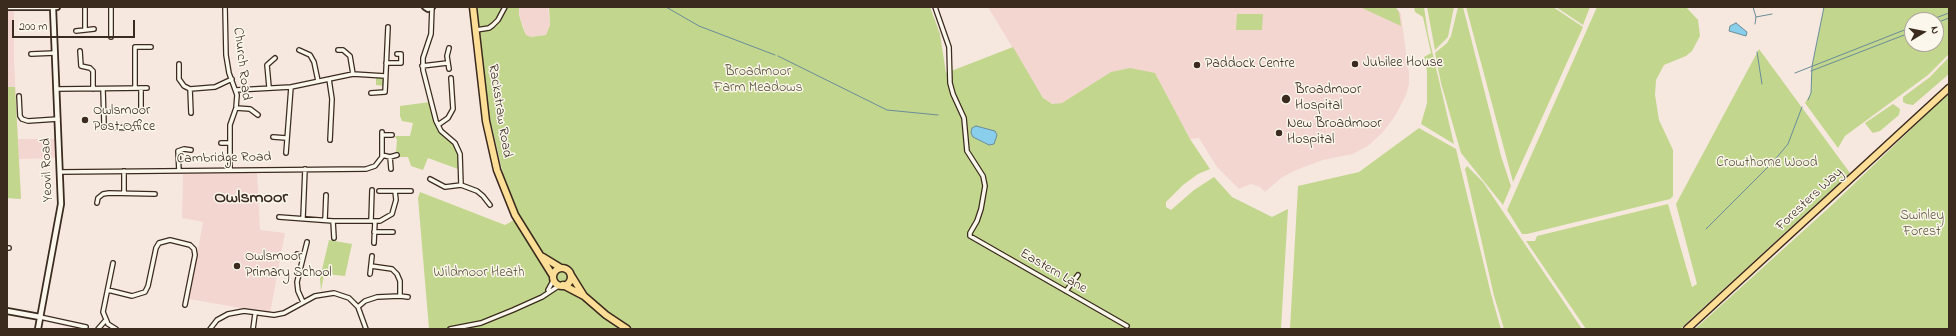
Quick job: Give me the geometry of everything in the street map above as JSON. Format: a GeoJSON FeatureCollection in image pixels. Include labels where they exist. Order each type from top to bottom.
{"type":"FeatureCollection","features":[{"type":"Feature","properties":{"kind":"main road","name":"Rackstraw Road"},"geometry":{"type":"LineString","coordinates":[[473,7],[486,121],[497,170],[515,215],[542,256],[554,278]]}},
{"type":"Feature","properties":{"kind":"main road","name":"Foresters Way"},"geometry":{"type":"LineString","coordinates":[[1688,329],[1949,88]]}},
{"type":"Feature","properties":{"kind":"main road","name":"Rackstraw Road"},"geometry":{"type":"LineString","coordinates":[[542,256],[561,268]]}},
{"type":"Feature","properties":{"kind":"main road"},"geometry":{"type":"LineString","coordinates":[[584,296],[566,269],[561,268],[555,271],[554,278],[562,285],[584,296],[627,329]]}},
{"type":"Feature","properties":{"kind":"main road"},"geometry":{"type":"LineString","coordinates":[[562,285],[570,280],[570,273]]}},
{"type":"Feature","properties":{"kind":"street"},"geometry":{"type":"LineString","coordinates":[[7,7],[55,7]]}},
{"type":"Feature","properties":{"kind":"street","name":"Yeovil Road"},"geometry":{"type":"LineString","coordinates":[[38,329],[61,208],[56,89],[55,7]]}},
{"type":"Feature","properties":{"kind":"street"},"geometry":{"type":"LineString","coordinates":[[85,7],[85,30]]}},
{"type":"Feature","properties":{"kind":"street"},"geometry":{"type":"LineString","coordinates":[[111,7],[111,37]]}},
{"type":"Feature","properties":{"kind":"street","name":"Church Road"},"geometry":{"type":"LineString","coordinates":[[225,7],[226,55],[236,90],[236,108],[230,125],[230,170]]}},
{"type":"Feature","properties":{"kind":"street"},"geometry":{"type":"LineString","coordinates":[[431,18],[425,7],[432,7],[431,34],[423,58],[422,66],[434,117],[441,131],[455,143],[460,154],[461,185]]}},
{"type":"Feature","properties":{"kind":"street"},"geometry":{"type":"LineString","coordinates":[[476,30],[489,28],[493,25],[498,20],[504,7]]}},
{"type":"Feature","properties":{"kind":"street","name":"Eastern Lane"},"geometry":{"type":"LineString","coordinates":[[935,7],[949,47],[950,83],[953,94],[964,118],[967,151],[983,176],[985,186],[981,209],[969,235],[1127,326]]}},
{"type":"Feature","properties":{"kind":"street"},"geometry":{"type":"LineString","coordinates":[[372,93],[385,92],[388,27]]}},
{"type":"Feature","properties":{"kind":"street"},"geometry":{"type":"LineString","coordinates":[[76,31],[94,29]]}},
{"type":"Feature","properties":{"kind":"street"},"geometry":{"type":"LineString","coordinates":[[135,88],[135,47],[151,47]]}},
{"type":"Feature","properties":{"kind":"street"},"geometry":{"type":"LineString","coordinates":[[449,48],[447,56],[447,64],[449,69]]}},
{"type":"Feature","properties":{"kind":"street"},"geometry":{"type":"LineString","coordinates":[[298,50],[310,55],[314,62],[318,81]]}},
{"type":"Feature","properties":{"kind":"street"},"geometry":{"type":"LineString","coordinates":[[338,50],[343,50],[350,56],[353,74]]}},
{"type":"Feature","properties":{"kind":"street"},"geometry":{"type":"LineString","coordinates":[[80,51],[81,66],[90,68],[93,71],[93,89]]}},
{"type":"Feature","properties":{"kind":"street"},"geometry":{"type":"LineString","coordinates":[[31,54],[55,53]]}},
{"type":"Feature","properties":{"kind":"street"},"geometry":{"type":"LineString","coordinates":[[386,64],[401,63],[401,54],[397,54]]}},
{"type":"Feature","properties":{"kind":"street"},"geometry":{"type":"LineString","coordinates":[[268,87],[267,65],[275,58]]}},
{"type":"Feature","properties":{"kind":"street"},"geometry":{"type":"LineString","coordinates":[[179,64],[179,79],[184,86],[190,89],[215,87],[232,79]]}},
{"type":"Feature","properties":{"kind":"street"},"geometry":{"type":"LineString","coordinates":[[422,66],[447,64]]}},
{"type":"Feature","properties":{"kind":"street"},"geometry":{"type":"LineString","coordinates":[[236,90],[268,87],[291,87],[353,74],[385,76]]}},
{"type":"Feature","properties":{"kind":"street"},"geometry":{"type":"LineString","coordinates":[[438,125],[448,118],[452,109],[451,78]]}},
{"type":"Feature","properties":{"kind":"street"},"geometry":{"type":"LineString","coordinates":[[329,79],[332,100],[330,140]]}},
{"type":"Feature","properties":{"kind":"street"},"geometry":{"type":"LineString","coordinates":[[286,153],[291,87]]}},
{"type":"Feature","properties":{"kind":"street"},"geometry":{"type":"LineString","coordinates":[[141,88],[141,108]]}},
{"type":"Feature","properties":{"kind":"street"},"geometry":{"type":"LineString","coordinates":[[56,89],[147,88]]}},
{"type":"Feature","properties":{"kind":"street"},"geometry":{"type":"LineString","coordinates":[[104,89],[104,124],[107,127],[134,128]]}},
{"type":"Feature","properties":{"kind":"street"},"geometry":{"type":"LineString","coordinates":[[190,89],[191,113]]}},
{"type":"Feature","properties":{"kind":"street"},"geometry":{"type":"LineString","coordinates":[[19,96],[22,118],[28,121],[58,119]]}},
{"type":"Feature","properties":{"kind":"street"},"geometry":{"type":"LineString","coordinates":[[236,108],[250,109],[258,115]]}},
{"type":"Feature","properties":{"kind":"street"},"geometry":{"type":"LineString","coordinates":[[392,135],[382,134],[382,155],[390,157],[397,155]]}},
{"type":"Feature","properties":{"kind":"street"},"geometry":{"type":"LineString","coordinates":[[273,138],[286,138]]}},
{"type":"Feature","properties":{"kind":"street"},"geometry":{"type":"LineString","coordinates":[[221,143],[230,142]]}},
{"type":"Feature","properties":{"kind":"street"},"geometry":{"type":"LineString","coordinates":[[179,171],[178,152],[184,149],[191,150]]}},
{"type":"Feature","properties":{"kind":"street","name":"Cambridge Road"},"geometry":{"type":"LineString","coordinates":[[60,172],[370,168],[379,161],[382,155]]}},
{"type":"Feature","properties":{"kind":"street"},"geometry":{"type":"LineString","coordinates":[[390,157],[392,169]]}},
{"type":"Feature","properties":{"kind":"street"},"geometry":{"type":"LineString","coordinates":[[303,218],[305,169]]}},
{"type":"Feature","properties":{"kind":"street"},"geometry":{"type":"LineString","coordinates":[[124,171],[124,193]]}},
{"type":"Feature","properties":{"kind":"street"},"geometry":{"type":"LineString","coordinates":[[430,179],[445,187],[461,185],[476,191],[483,196],[490,205]]}},
{"type":"Feature","properties":{"kind":"street"},"geometry":{"type":"LineString","coordinates":[[372,190],[374,243]]}},
{"type":"Feature","properties":{"kind":"street"},"geometry":{"type":"LineString","coordinates":[[379,191],[411,191]]}},
{"type":"Feature","properties":{"kind":"street"},"geometry":{"type":"LineString","coordinates":[[279,217],[373,221],[386,219],[392,214],[396,200],[395,191]]}},
{"type":"Feature","properties":{"kind":"street"},"geometry":{"type":"LineString","coordinates":[[97,204],[98,198],[103,194],[155,194]]}},
{"type":"Feature","properties":{"kind":"street"},"geometry":{"type":"LineString","coordinates":[[325,220],[326,195]]}},
{"type":"Feature","properties":{"kind":"street"},"geometry":{"type":"LineString","coordinates":[[333,220],[334,238]]}},
{"type":"Feature","properties":{"kind":"street"},"geometry":{"type":"LineString","coordinates":[[374,232],[392,232]]}},
{"type":"Feature","properties":{"kind":"street"},"geometry":{"type":"LineString","coordinates":[[108,290],[132,296],[145,292],[148,286],[158,243],[163,240],[170,240],[190,245],[194,249],[195,255],[185,305]]}},
{"type":"Feature","properties":{"kind":"street"},"geometry":{"type":"LineString","coordinates":[[303,302],[298,291],[297,282],[307,242]]}},
{"type":"Feature","properties":{"kind":"street"},"geometry":{"type":"LineString","coordinates":[[297,254],[303,256]]}},
{"type":"Feature","properties":{"kind":"street"},"geometry":{"type":"LineString","coordinates":[[370,274],[372,256]]}},
{"type":"Feature","properties":{"kind":"street"},"geometry":{"type":"LineString","coordinates":[[113,263],[103,312],[105,321],[116,329]]}},
{"type":"Feature","properties":{"kind":"street"},"geometry":{"type":"LineString","coordinates":[[371,266],[392,269],[397,274],[400,281],[400,296]]}},
{"type":"Feature","properties":{"kind":"street"},"geometry":{"type":"LineString","coordinates":[[1066,291],[1078,276]]}},
{"type":"Feature","properties":{"kind":"street"},"geometry":{"type":"LineString","coordinates":[[546,293],[554,278]]}},
{"type":"Feature","properties":{"kind":"street"},"geometry":{"type":"LineString","coordinates":[[450,329],[488,320],[513,310],[562,285]]}},
{"type":"Feature","properties":{"kind":"street"},"geometry":{"type":"LineString","coordinates":[[210,329],[217,320],[228,314],[244,311],[274,316],[284,313],[315,296],[334,293],[349,298],[358,307],[362,314],[366,329]]}},
{"type":"Feature","properties":{"kind":"street"},"geometry":{"type":"LineString","coordinates":[[358,307],[365,301],[377,297],[408,297]]}},
{"type":"Feature","properties":{"kind":"street"},"geometry":{"type":"LineString","coordinates":[[7,311],[86,327]]}},
{"type":"Feature","properties":{"kind":"street"},"geometry":{"type":"LineString","coordinates":[[253,329],[255,314]]}},
{"type":"Feature","properties":{"kind":"street"},"geometry":{"type":"LineString","coordinates":[[98,329],[105,321]]}},
{"type":"Feature","properties":{"kind":"shaded area"},"geometry":{"type":"Polygon","coordinates":[[[519,7],[548,7],[550,25],[546,35],[530,37],[526,35],[519,15],[519,7]]]}},
{"type":"Feature","properties":{"kind":"shaded area","name":"Broadmoor Hospital"},"geometry":{"type":"Polygon","coordinates":[[[988,7],[1396,7],[1401,14],[1409,84],[1406,95],[1395,116],[1383,132],[1369,145],[1353,154],[1323,160],[1296,170],[1281,178],[1265,192],[1260,187],[1251,184],[1239,189],[1217,167],[1199,138],[1190,139],[1155,73],[1111,72],[1062,103],[1049,103],[1043,98],[988,7]]]}},
{"type":"Feature","properties":{"kind":"shaded area"},"geometry":{"type":"Polygon","coordinates":[[[7,11],[14,11],[14,60],[18,139],[55,139],[56,158],[19,159],[21,199],[7,198],[7,11]]]}},
{"type":"Feature","properties":{"kind":"shaded area","name":"Owlsmoor Primary School"},"geometry":{"type":"Polygon","coordinates":[[[257,173],[260,230],[285,233],[270,313],[189,299],[203,222],[182,218],[183,174],[257,173]]]}},
{"type":"Feature","properties":{"kind":"green space"},"geometry":{"type":"Polygon","coordinates":[[[477,7],[519,7],[519,15],[523,28],[526,35],[531,37],[546,35],[550,25],[549,7],[930,7],[940,34],[946,73],[1013,47],[1043,98],[1052,104],[1062,103],[1111,72],[1130,68],[1155,73],[1190,139],[1210,169],[1198,174],[1183,185],[1166,202],[1166,207],[1171,210],[1194,190],[1214,177],[1232,197],[1272,217],[1288,209],[1281,329],[429,329],[418,198],[420,192],[505,225],[514,220],[487,106],[477,7]],[[523,225],[520,229],[535,253],[533,241],[523,225]]]}},
{"type":"Feature","properties":{"kind":"green space"},"geometry":{"type":"Polygon","coordinates":[[[1360,7],[1395,7],[1399,12],[1401,26],[1360,7]]]}},
{"type":"Feature","properties":{"kind":"green space"},"geometry":{"type":"Polygon","coordinates":[[[1414,7],[1424,7],[1428,34],[1454,144],[1421,124],[1427,103],[1427,71],[1424,57],[1431,53],[1423,17],[1415,12],[1414,7]]]}},
{"type":"Feature","properties":{"kind":"green space"},"geometry":{"type":"Polygon","coordinates":[[[1427,7],[1454,7],[1448,37],[1435,50],[1427,7]]]}},
{"type":"Feature","properties":{"kind":"green space"},"geometry":{"type":"Polygon","coordinates":[[[1458,7],[1463,7],[1501,156],[1511,186],[1503,205],[1461,153],[1441,83],[1435,53],[1447,43],[1451,36],[1458,7]]]}},
{"type":"Feature","properties":{"kind":"green space"},"geometry":{"type":"Polygon","coordinates":[[[1466,7],[1553,7],[1583,27],[1513,182],[1466,7]]]}},
{"type":"Feature","properties":{"kind":"green space"},"geometry":{"type":"Polygon","coordinates":[[[1556,7],[1590,7],[1583,25],[1556,7]]]}},
{"type":"Feature","properties":{"kind":"green space","name":"Crowthorne Wood"},"geometry":{"type":"Polygon","coordinates":[[[1597,7],[1686,7],[1698,20],[1700,36],[1692,51],[1686,56],[1664,65],[1656,80],[1655,95],[1659,120],[1673,150],[1673,196],[1670,199],[1522,234],[1507,210],[1597,7]]]}},
{"type":"Feature","properties":{"kind":"green space","name":"Crowthorne Wood"},"geometry":{"type":"Polygon","coordinates":[[[1824,7],[1949,7],[1949,54],[1928,75],[1845,136],[1838,148],[1805,103],[1811,93],[1812,66],[1824,7]]]}},
{"type":"Feature","properties":{"kind":"green space"},"geometry":{"type":"Polygon","coordinates":[[[1237,14],[1263,14],[1262,30],[1236,30],[1237,14]]]}},
{"type":"Feature","properties":{"kind":"green space","name":"Crowthorne Wood"},"geometry":{"type":"Polygon","coordinates":[[[1759,49],[1850,173],[1680,329],[1586,329],[1526,241],[1535,241],[1537,236],[1668,204],[1692,287],[1697,284],[1676,204],[1759,49]]]}},
{"type":"Feature","properties":{"kind":"green space"},"geometry":{"type":"Polygon","coordinates":[[[1949,57],[1949,74],[1913,105],[1903,102],[1903,97],[1930,77],[1949,57]]]}},
{"type":"Feature","properties":{"kind":"green space"},"geometry":{"type":"Polygon","coordinates":[[[376,77],[385,77],[385,86],[376,85],[376,77]]]}},
{"type":"Feature","properties":{"kind":"green space"},"geometry":{"type":"Polygon","coordinates":[[[7,87],[15,87],[21,199],[7,198],[7,87]]]}},
{"type":"Feature","properties":{"kind":"green space","name":"Swinley Forest"},"geometry":{"type":"Polygon","coordinates":[[[1949,93],[1949,329],[1695,329],[1833,204],[1949,93]]]}},
{"type":"Feature","properties":{"kind":"green space"},"geometry":{"type":"Polygon","coordinates":[[[430,102],[435,123],[440,132],[453,144],[459,154],[458,169],[428,158],[423,170],[411,166],[408,157],[398,157],[399,153],[396,152],[397,140],[395,136],[410,136],[413,123],[402,121],[400,116],[400,106],[430,102]]]}},
{"type":"Feature","properties":{"kind":"green space"},"geometry":{"type":"Polygon","coordinates":[[[1893,104],[1900,109],[1899,115],[1880,131],[1873,133],[1865,123],[1893,104]]]}},
{"type":"Feature","properties":{"kind":"green space"},"geometry":{"type":"Polygon","coordinates":[[[1419,128],[1456,149],[1491,294],[1501,329],[1290,329],[1298,186],[1359,172],[1419,128]]]}},
{"type":"Feature","properties":{"kind":"green space"},"geometry":{"type":"Polygon","coordinates":[[[1467,166],[1483,182],[1582,329],[1504,329],[1494,296],[1465,169],[1467,166]]]}},
{"type":"Feature","properties":{"kind":"green space"},"geometry":{"type":"Polygon","coordinates":[[[329,240],[352,244],[345,276],[324,274],[321,291],[320,278],[329,240]]]}},
{"type":"Feature","properties":{"kind":"water"},"geometry":{"type":"Polygon","coordinates":[[[1736,23],[1747,32],[1746,36],[1729,31],[1730,26],[1736,23]]]}},
{"type":"Feature","properties":{"kind":"water"},"geometry":{"type":"Polygon","coordinates":[[[976,126],[995,131],[997,135],[994,144],[989,145],[973,137],[971,133],[972,128],[976,126]]]}},
{"type":"Feature","properties":{"kind":"waterway"},"geometry":{"type":"LineString","coordinates":[[666,7],[699,26],[775,55]]}},
{"type":"Feature","properties":{"kind":"waterway"},"geometry":{"type":"LineString","coordinates":[[1753,7],[1756,17],[1755,24]]}},
{"type":"Feature","properties":{"kind":"waterway"},"geometry":{"type":"LineString","coordinates":[[1808,100],[1811,93],[1812,66],[1824,7]]}},
{"type":"Feature","properties":{"kind":"waterway"},"geometry":{"type":"LineString","coordinates":[[1944,15],[1949,13]]}},
{"type":"Feature","properties":{"kind":"waterway"},"geometry":{"type":"LineString","coordinates":[[1756,17],[1772,14]]}},
{"type":"Feature","properties":{"kind":"waterway"},"geometry":{"type":"LineString","coordinates":[[1944,20],[1949,18]]}},
{"type":"Feature","properties":{"kind":"waterway"},"geometry":{"type":"LineString","coordinates":[[1795,73],[1904,30]]}},
{"type":"Feature","properties":{"kind":"waterway"},"geometry":{"type":"LineString","coordinates":[[1811,71],[1904,35]]}},
{"type":"Feature","properties":{"kind":"waterway"},"geometry":{"type":"LineString","coordinates":[[1757,52],[1762,84]]}},
{"type":"Feature","properties":{"kind":"waterway"},"geometry":{"type":"LineString","coordinates":[[778,56],[887,110],[938,115]]}},
{"type":"Feature","properties":{"kind":"waterway"},"geometry":{"type":"LineString","coordinates":[[1706,229],[1773,162],[1788,144],[1802,107]]}},
{"type":"Feature","properties":{"kind":"place","name":"Jubilee House"},"geometry":{"type":"Point","coordinates":[1355,64]}},
{"type":"Feature","properties":{"kind":"place","name":"Paddock Centre"},"geometry":{"type":"Point","coordinates":[1197,65]}},
{"type":"Feature","properties":{"kind":"place","name":"Broadmoor Hospital"},"geometry":{"type":"Point","coordinates":[1286,99]}},
{"type":"Feature","properties":{"kind":"place","name":"Owlsmoor Post Office"},"geometry":{"type":"Point","coordinates":[85,120]}},
{"type":"Feature","properties":{"kind":"place","name":"New Broadmoor Hospital"},"geometry":{"type":"Point","coordinates":[1279,133]}},
{"type":"Feature","properties":{"kind":"place","name":"Owlsmoor Primary School"},"geometry":{"type":"Point","coordinates":[237,266]}},
{"type":"Feature","properties":{"kind":"district","name":"Owlsmoor"},"geometry":{"type":"Point","coordinates":[251,199]}},
{"type":"Feature","properties":{"kind":"park label","name":"Broadmoor Farm Meadows"},"geometry":{"type":"Point","coordinates":[758,82]}},
{"type":"Feature","properties":{"kind":"park label","name":"Wildmoor Heath"},"geometry":{"type":"Point","coordinates":[479,274]}}]}
